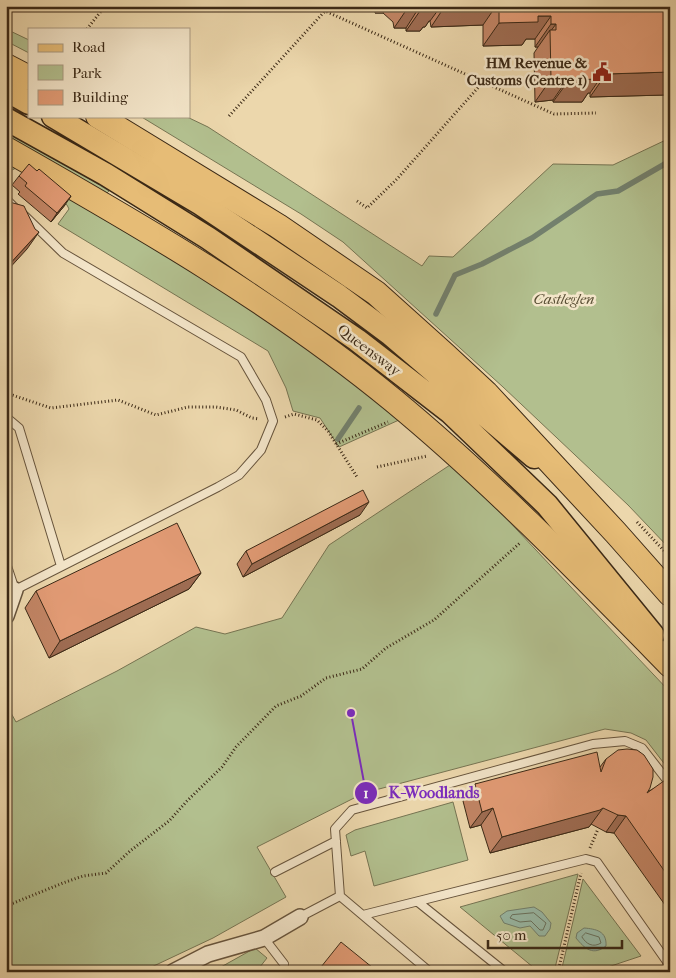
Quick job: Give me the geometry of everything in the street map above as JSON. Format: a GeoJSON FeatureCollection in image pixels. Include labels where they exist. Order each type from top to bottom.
{"type":"FeatureCollection","features":[{"type":"Feature","properties":{"kind":"highway"},"geometry":{"type":"LineString","coordinates":[[6,66],[28,77]]}},
{"type":"Feature","properties":{"kind":"highway","name":"Queensway"},"geometry":{"type":"LineString","coordinates":[[101,118],[278,226],[376,293],[446,355],[486,394],[670,594]]}},
{"type":"Feature","properties":{"kind":"highway","name":"Queensway"},"geometry":{"type":"LineString","coordinates":[[6,149],[153,233],[292,324],[365,378],[429,431],[521,514],[670,665]]}},
{"type":"Feature","properties":{"kind":"main road"},"geometry":{"type":"LineString","coordinates":[[6,90],[28,102]]}},
{"type":"Feature","properties":{"kind":"main road","name":"Queensway"},"geometry":{"type":"LineString","coordinates":[[55,118],[201,204],[339,296],[390,334],[591,507]]}},
{"type":"Feature","properties":{"kind":"main road","name":"Queensway"},"geometry":{"type":"LineString","coordinates":[[6,119],[105,174],[200,233],[315,310],[450,412],[547,505],[670,655]]}},
{"type":"Feature","properties":{"kind":"street"},"geometry":{"type":"LineString","coordinates":[[6,616],[14,590]]}},
{"type":"Feature","properties":{"kind":"street"},"geometry":{"type":"LineString","coordinates":[[173,972],[208,954],[264,938],[300,917]]}},
{"type":"Feature","properties":{"kind":"lane"},"geometry":{"type":"LineString","coordinates":[[6,199],[63,253],[241,357],[266,400],[272,421],[261,450],[239,475],[156,520],[14,590],[6,563]]}},
{"type":"Feature","properties":{"kind":"lane"},"geometry":{"type":"LineString","coordinates":[[6,417],[19,428],[62,566]]}},
{"type":"Feature","properties":{"kind":"lane"},"geometry":{"type":"LineString","coordinates":[[430,972],[340,896],[335,829],[352,810],[592,744],[625,741],[642,748],[670,784]]}},
{"type":"Feature","properties":{"kind":"lane"},"geometry":{"type":"LineString","coordinates":[[275,872],[336,841]]}},
{"type":"Feature","properties":{"kind":"lane"},"geometry":{"type":"LineString","coordinates":[[363,915],[586,859],[597,862],[670,966]]}},
{"type":"Feature","properties":{"kind":"lane"},"geometry":{"type":"LineString","coordinates":[[300,917],[340,896]]}},
{"type":"Feature","properties":{"kind":"lane"},"geometry":{"type":"LineString","coordinates":[[418,902],[505,972]]}},
{"type":"Feature","properties":{"kind":"lane"},"geometry":{"type":"LineString","coordinates":[[264,938],[284,964]]}},
{"type":"Feature","properties":{"kind":"path"},"geometry":{"type":"LineString","coordinates":[[88,28],[105,6]]}},
{"type":"Feature","properties":{"kind":"path"},"geometry":{"type":"LineString","coordinates":[[314,6],[554,114],[596,113]]}},
{"type":"Feature","properties":{"kind":"path"},"geometry":{"type":"LineString","coordinates":[[229,116],[325,11]]}},
{"type":"Feature","properties":{"kind":"path"},"geometry":{"type":"LineString","coordinates":[[356,201],[367,208],[397,179],[483,82]]}},
{"type":"Feature","properties":{"kind":"path"},"geometry":{"type":"LineString","coordinates":[[6,392],[51,408],[118,400],[156,415],[188,407],[216,407],[236,410],[252,418],[272,421],[294,414],[317,420],[328,430],[357,477]]}},
{"type":"Feature","properties":{"kind":"path"},"geometry":{"type":"LineString","coordinates":[[336,444],[390,421]]}},
{"type":"Feature","properties":{"kind":"path"},"geometry":{"type":"LineString","coordinates":[[377,467],[432,455]]}},
{"type":"Feature","properties":{"kind":"path"},"geometry":{"type":"LineString","coordinates":[[12,904],[63,882],[83,876],[106,873],[130,851],[169,821],[222,768],[236,747],[276,706],[301,696],[326,678],[362,669],[386,648],[434,620],[523,541]]}},
{"type":"Feature","properties":{"kind":"path"},"geometry":{"type":"LineString","coordinates":[[558,972],[581,874],[598,829]]}},
{"type":"Feature","properties":{"kind":"path"},"geometry":{"type":"LineString","coordinates":[[6,900],[12,904]]}},
{"type":"Feature","properties":{"kind":"path"},"geometry":{"type":"LineString","coordinates":[[7,972],[12,904]]}},
{"type":"Feature","properties":{"kind":"green space"},"geometry":{"type":"Polygon","coordinates":[[[6,29],[28,40],[28,52],[6,41],[6,29]]]}},
{"type":"Feature","properties":{"kind":"green space","name":"Castleglen"},"geometry":{"type":"Polygon","coordinates":[[[143,118],[189,118],[208,127],[422,266],[429,256],[453,257],[553,164],[613,165],[670,138],[670,549],[628,505],[503,387],[343,242],[301,214],[143,118]]]}},
{"type":"Feature","properties":{"kind":"green space"},"geometry":{"type":"Polygon","coordinates":[[[6,131],[109,191],[106,194],[6,139],[6,131]]]}},
{"type":"Feature","properties":{"kind":"green space"},"geometry":{"type":"Polygon","coordinates":[[[6,160],[20,166],[6,173],[6,160]]]}},
{"type":"Feature","properties":{"kind":"green space"},"geometry":{"type":"Polygon","coordinates":[[[20,166],[137,233],[322,354],[399,420],[339,447],[320,418],[293,411],[286,388],[268,351],[58,224],[69,209],[67,205],[20,166]]]}},
{"type":"Feature","properties":{"kind":"green space"},"geometry":{"type":"Polygon","coordinates":[[[450,465],[501,513],[670,692],[670,771],[646,740],[631,733],[605,729],[364,793],[257,847],[286,897],[213,938],[141,972],[6,972],[6,704],[16,722],[117,671],[196,627],[225,634],[282,618],[329,545],[450,465]]]}},
{"type":"Feature","properties":{"kind":"green space"},"geometry":{"type":"Polygon","coordinates":[[[453,802],[468,860],[374,886],[365,851],[351,856],[346,835],[355,830],[453,802]]]}},
{"type":"Feature","properties":{"kind":"green space"},"geometry":{"type":"Polygon","coordinates":[[[578,874],[554,972],[539,972],[460,907],[578,874]]]}},
{"type":"Feature","properties":{"kind":"green space"},"geometry":{"type":"Polygon","coordinates":[[[583,879],[641,956],[593,972],[561,972],[583,879]]]}},
{"type":"Feature","properties":{"kind":"green space"},"geometry":{"type":"Polygon","coordinates":[[[255,948],[267,958],[256,972],[212,972],[255,948]]]}},
{"type":"Feature","properties":{"kind":"water"},"geometry":{"type":"Polygon","coordinates":[[[534,907],[542,912],[551,923],[550,929],[545,936],[539,936],[530,926],[520,928],[504,923],[500,916],[507,911],[534,907]]]}},
{"type":"Feature","properties":{"kind":"water"},"geometry":{"type":"Polygon","coordinates":[[[584,928],[593,929],[603,934],[606,946],[597,951],[586,948],[576,938],[577,933],[584,928]]]}},
{"type":"Feature","properties":{"kind":"building"},"geometry":{"type":"Polygon","coordinates":[[[422,6],[436,6],[436,8],[422,8],[422,6]]]}},
{"type":"Feature","properties":{"kind":"building"},"geometry":{"type":"Polygon","coordinates":[[[499,6],[670,6],[670,72],[606,74],[606,70],[600,70],[598,79],[569,80],[569,77],[551,79],[550,30],[556,30],[556,24],[551,24],[551,16],[538,16],[538,22],[499,23],[499,6]]]}},
{"type":"Feature","properties":{"kind":"building"},"geometry":{"type":"Polygon","coordinates":[[[29,164],[37,171],[39,169],[71,196],[57,213],[25,186],[27,183],[19,176],[29,164]]]}},
{"type":"Feature","properties":{"kind":"building"},"geometry":{"type":"Polygon","coordinates":[[[6,201],[24,206],[35,229],[39,232],[6,268],[6,201]]]}},
{"type":"Feature","properties":{"kind":"building"},"geometry":{"type":"Polygon","coordinates":[[[6,350],[11,354],[6,363],[6,350]]]}},
{"type":"Feature","properties":{"kind":"building"},"geometry":{"type":"Polygon","coordinates":[[[363,490],[369,502],[252,564],[246,551],[363,490]]]}},
{"type":"Feature","properties":{"kind":"building"},"geometry":{"type":"Polygon","coordinates":[[[177,523],[201,573],[60,641],[36,591],[177,523]]]}},
{"type":"Feature","properties":{"kind":"building"},"geometry":{"type":"Polygon","coordinates":[[[618,750],[637,750],[644,755],[653,769],[653,777],[647,793],[668,778],[670,780],[670,879],[626,816],[618,815],[603,808],[502,837],[493,808],[482,812],[475,784],[597,752],[601,772],[606,759],[618,750]]]}},
{"type":"Feature","properties":{"kind":"building"},"geometry":{"type":"Polygon","coordinates":[[[341,942],[378,972],[317,972],[341,942]]]}},
{"type":"Feature","properties":{"kind":"waterway"},"geometry":{"type":"LineString","coordinates":[[436,314],[455,275],[482,264],[532,238],[597,194],[618,191],[670,161]]}},
{"type":"Feature","properties":{"kind":"waterway"},"geometry":{"type":"LineString","coordinates":[[338,439],[359,408]]}},
{"type":"Feature","properties":{"kind":"place","name":"HM Revenue & Customs (Centre 1)"},"geometry":{"type":"Point","coordinates":[602,72]}},
{"type":"Feature","properties":{"kind":"place","name":"K-Woodlands"},"geometry":{"type":"Point","coordinates":[351,713]}}]}
